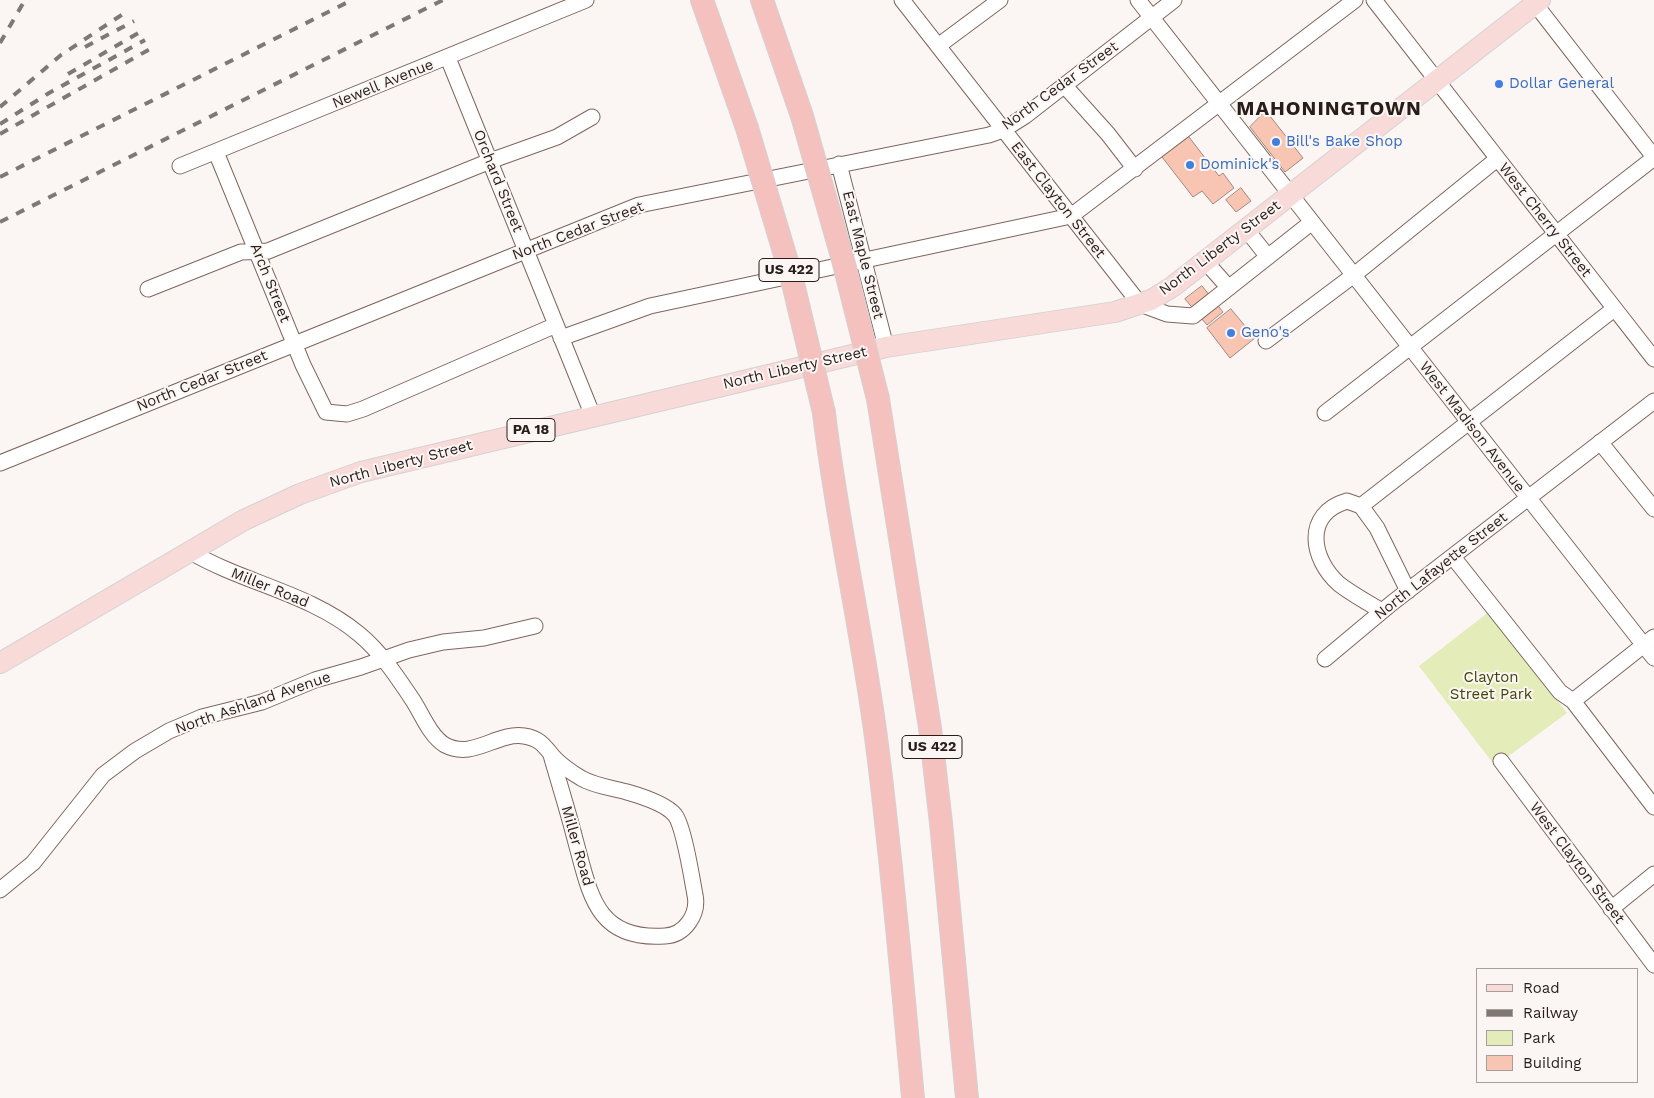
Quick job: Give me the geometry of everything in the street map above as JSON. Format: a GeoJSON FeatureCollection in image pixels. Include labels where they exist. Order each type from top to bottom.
{"type":"FeatureCollection","features":[{"type":"Feature","properties":{"kind":"highway","name":"US 422"},"geometry":{"type":"LineString","coordinates":[[702,0],[747,128],[790,275],[824,413],[832,482],[849,570],[877,745],[913,1098]]}},
{"type":"Feature","properties":{"kind":"highway","name":"US 422"},"geometry":{"type":"LineString","coordinates":[[762,0],[802,116],[844,260],[878,399],[930,728],[967,1098]]}},
{"type":"Feature","properties":{"kind":"main road","name":"North Liberty Street"},"geometry":{"type":"LineString","coordinates":[[0,663],[189,551],[272,506],[328,483],[397,462],[886,347],[1103,315],[1140,304],[1162,294],[1246,230],[1536,1]]}},
{"type":"Feature","properties":{"kind":"street","name":"Newell Avenue"},"geometry":{"type":"LineString","coordinates":[[180,166],[586,0]]}},
{"type":"Feature","properties":{"kind":"street","name":"East Clayton Street"},"geometry":{"type":"LineString","coordinates":[[902,0],[1140,304]]}},
{"type":"Feature","properties":{"kind":"street"},"geometry":{"type":"LineString","coordinates":[[938,46],[1000,0]]}},
{"type":"Feature","properties":{"kind":"street","name":"West Madison Avenue"},"geometry":{"type":"LineString","coordinates":[[1138,0],[1528,498],[1649,641],[1654,658]]}},
{"type":"Feature","properties":{"kind":"street","name":"North Cedar Street"},"geometry":{"type":"LineString","coordinates":[[0,463],[639,205],[1004,130],[1174,0]]}},
{"type":"Feature","properties":{"kind":"street"},"geometry":{"type":"LineString","coordinates":[[559,332],[650,306],[1061,220],[1071,216],[1355,0]]}},
{"type":"Feature","properties":{"kind":"street","name":"West Cherry Street"},"geometry":{"type":"LineString","coordinates":[[1374,0],[1654,359]]}},
{"type":"Feature","properties":{"kind":"street"},"geometry":{"type":"LineString","coordinates":[[1325,413],[1654,158],[1536,1]]}},
{"type":"Feature","properties":{"kind":"street","name":"Orchard Street"},"geometry":{"type":"LineString","coordinates":[[448,58],[593,416]]}},
{"type":"Feature","properties":{"kind":"street"},"geometry":{"type":"LineString","coordinates":[[1064,85],[1108,134],[1135,169]]}},
{"type":"Feature","properties":{"kind":"street"},"geometry":{"type":"LineString","coordinates":[[148,289],[241,252],[268,251],[490,161],[557,137],[592,117]]}},
{"type":"Feature","properties":{"kind":"street","name":"Arch Street"},"geometry":{"type":"LineString","coordinates":[[216,152],[294,344],[326,412],[347,414],[363,409],[559,332]]}},
{"type":"Feature","properties":{"kind":"street"},"geometry":{"type":"LineString","coordinates":[[1266,341],[1354,276],[1497,159]]}},
{"type":"Feature","properties":{"kind":"street","name":"East Maple Street"},"geometry":{"type":"LineString","coordinates":[[839,164],[886,347]]}},
{"type":"Feature","properties":{"kind":"street"},"geometry":{"type":"LineString","coordinates":[[1140,304],[1167,314],[1193,316],[1312,222]]}},
{"type":"Feature","properties":{"kind":"street"},"geometry":{"type":"LineString","coordinates":[[1246,230],[1268,257]]}},
{"type":"Feature","properties":{"kind":"street"},"geometry":{"type":"LineString","coordinates":[[1205,261],[1229,288]]}},
{"type":"Feature","properties":{"kind":"street"},"geometry":{"type":"LineString","coordinates":[[1362,506],[1614,309]]}},
{"type":"Feature","properties":{"kind":"street","name":"North Lafayette Street"},"geometry":{"type":"LineString","coordinates":[[1325,659],[1382,611],[1654,401]]}},
{"type":"Feature","properties":{"kind":"street"},"geometry":{"type":"LineString","coordinates":[[1600,442],[1654,509]]}},
{"type":"Feature","properties":{"kind":"street"},"geometry":{"type":"LineString","coordinates":[[1382,611],[1340,584],[1328,570],[1315,543],[1318,524],[1338,504],[1347,501],[1355,502],[1362,506],[1378,528],[1408,591]]}},
{"type":"Feature","properties":{"kind":"street","name":"Miller Road"},"geometry":{"type":"LineString","coordinates":[[189,551],[222,569],[321,609],[361,636],[401,683],[436,737],[448,746],[466,750],[514,735],[526,736],[538,740],[547,746],[586,884],[598,909],[616,927],[643,938],[670,936],[691,922],[698,905],[685,847],[675,816],[652,800],[582,779],[551,755]]}},
{"type":"Feature","properties":{"kind":"street"},"geometry":{"type":"LineString","coordinates":[[1453,557],[1560,692],[1573,701],[1654,807]]}},
{"type":"Feature","properties":{"kind":"street","name":"North Ashland Avenue"},"geometry":{"type":"LineString","coordinates":[[0,890],[33,863],[104,775],[135,751],[169,732],[202,717],[262,702],[316,680],[408,650],[443,642],[484,638],[535,626]]}},
{"type":"Feature","properties":{"kind":"street"},"geometry":{"type":"LineString","coordinates":[[1573,701],[1649,641]]}},
{"type":"Feature","properties":{"kind":"street","name":"West Clayton Street"},"geometry":{"type":"LineString","coordinates":[[1502,761],[1654,964]]}},
{"type":"Feature","properties":{"kind":"street"},"geometry":{"type":"LineString","coordinates":[[1611,909],[1654,874]]}},
{"type":"Feature","properties":{"kind":"green space","name":"Clayton Street Park"},"geometry":{"type":"Polygon","coordinates":[[[1490,611],[1567,713],[1495,766],[1419,666],[1490,611]]]}},
{"type":"Feature","properties":{"kind":"building","name":"Bill's Bake Shop"},"geometry":{"type":"Polygon","coordinates":[[[1266,111],[1303,158],[1285,172],[1250,127],[1266,111]]]}},
{"type":"Feature","properties":{"kind":"building","name":"Dominick's"},"geometry":{"type":"Polygon","coordinates":[[[1189,137],[1219,176],[1223,173],[1234,188],[1213,204],[1202,191],[1193,197],[1162,157],[1189,137]]]}},
{"type":"Feature","properties":{"kind":"building"},"geometry":{"type":"Polygon","coordinates":[[[1241,188],[1251,201],[1236,212],[1226,200],[1241,188]]]}},
{"type":"Feature","properties":{"kind":"building"},"geometry":{"type":"Polygon","coordinates":[[[1202,286],[1223,312],[1207,325],[1185,299],[1202,286]]]}},
{"type":"Feature","properties":{"kind":"building","name":"Geno's"},"geometry":{"type":"Polygon","coordinates":[[[1231,309],[1255,338],[1230,358],[1207,328],[1231,309]]]}},
{"type":"Feature","properties":{"kind":"railway"},"geometry":{"type":"LineString","coordinates":[[0,43],[25,0]]}},
{"type":"Feature","properties":{"kind":"railway"},"geometry":{"type":"LineString","coordinates":[[0,177],[352,0]]}},
{"type":"Feature","properties":{"kind":"railway"},"geometry":{"type":"LineString","coordinates":[[0,222],[443,0]]}},
{"type":"Feature","properties":{"kind":"railway"},"geometry":{"type":"LineString","coordinates":[[0,107],[61,55],[129,10]]}},
{"type":"Feature","properties":{"kind":"railway"},"geometry":{"type":"LineString","coordinates":[[85,47],[134,21]]}},
{"type":"Feature","properties":{"kind":"railway"},"geometry":{"type":"LineString","coordinates":[[68,74],[140,32]]}},
{"type":"Feature","properties":{"kind":"railway"},"geometry":{"type":"LineString","coordinates":[[0,124],[49,93],[145,40]]}},
{"type":"Feature","properties":{"kind":"railway"},"geometry":{"type":"LineString","coordinates":[[0,134],[150,49]]}},
{"type":"Feature","properties":{"kind":"place","name":"Dollar General"},"geometry":{"type":"Point","coordinates":[1499,84]}},
{"type":"Feature","properties":{"kind":"place","name":"Bill's Bake Shop"},"geometry":{"type":"Point","coordinates":[1276,142]}},
{"type":"Feature","properties":{"kind":"place","name":"Dominick's"},"geometry":{"type":"Point","coordinates":[1190,165]}},
{"type":"Feature","properties":{"kind":"place","name":"Geno's"},"geometry":{"type":"Point","coordinates":[1231,333]}},
{"type":"Feature","properties":{"kind":"district","name":"MAHONINGTOWN"},"geometry":{"type":"Point","coordinates":[1329,109]}}]}
